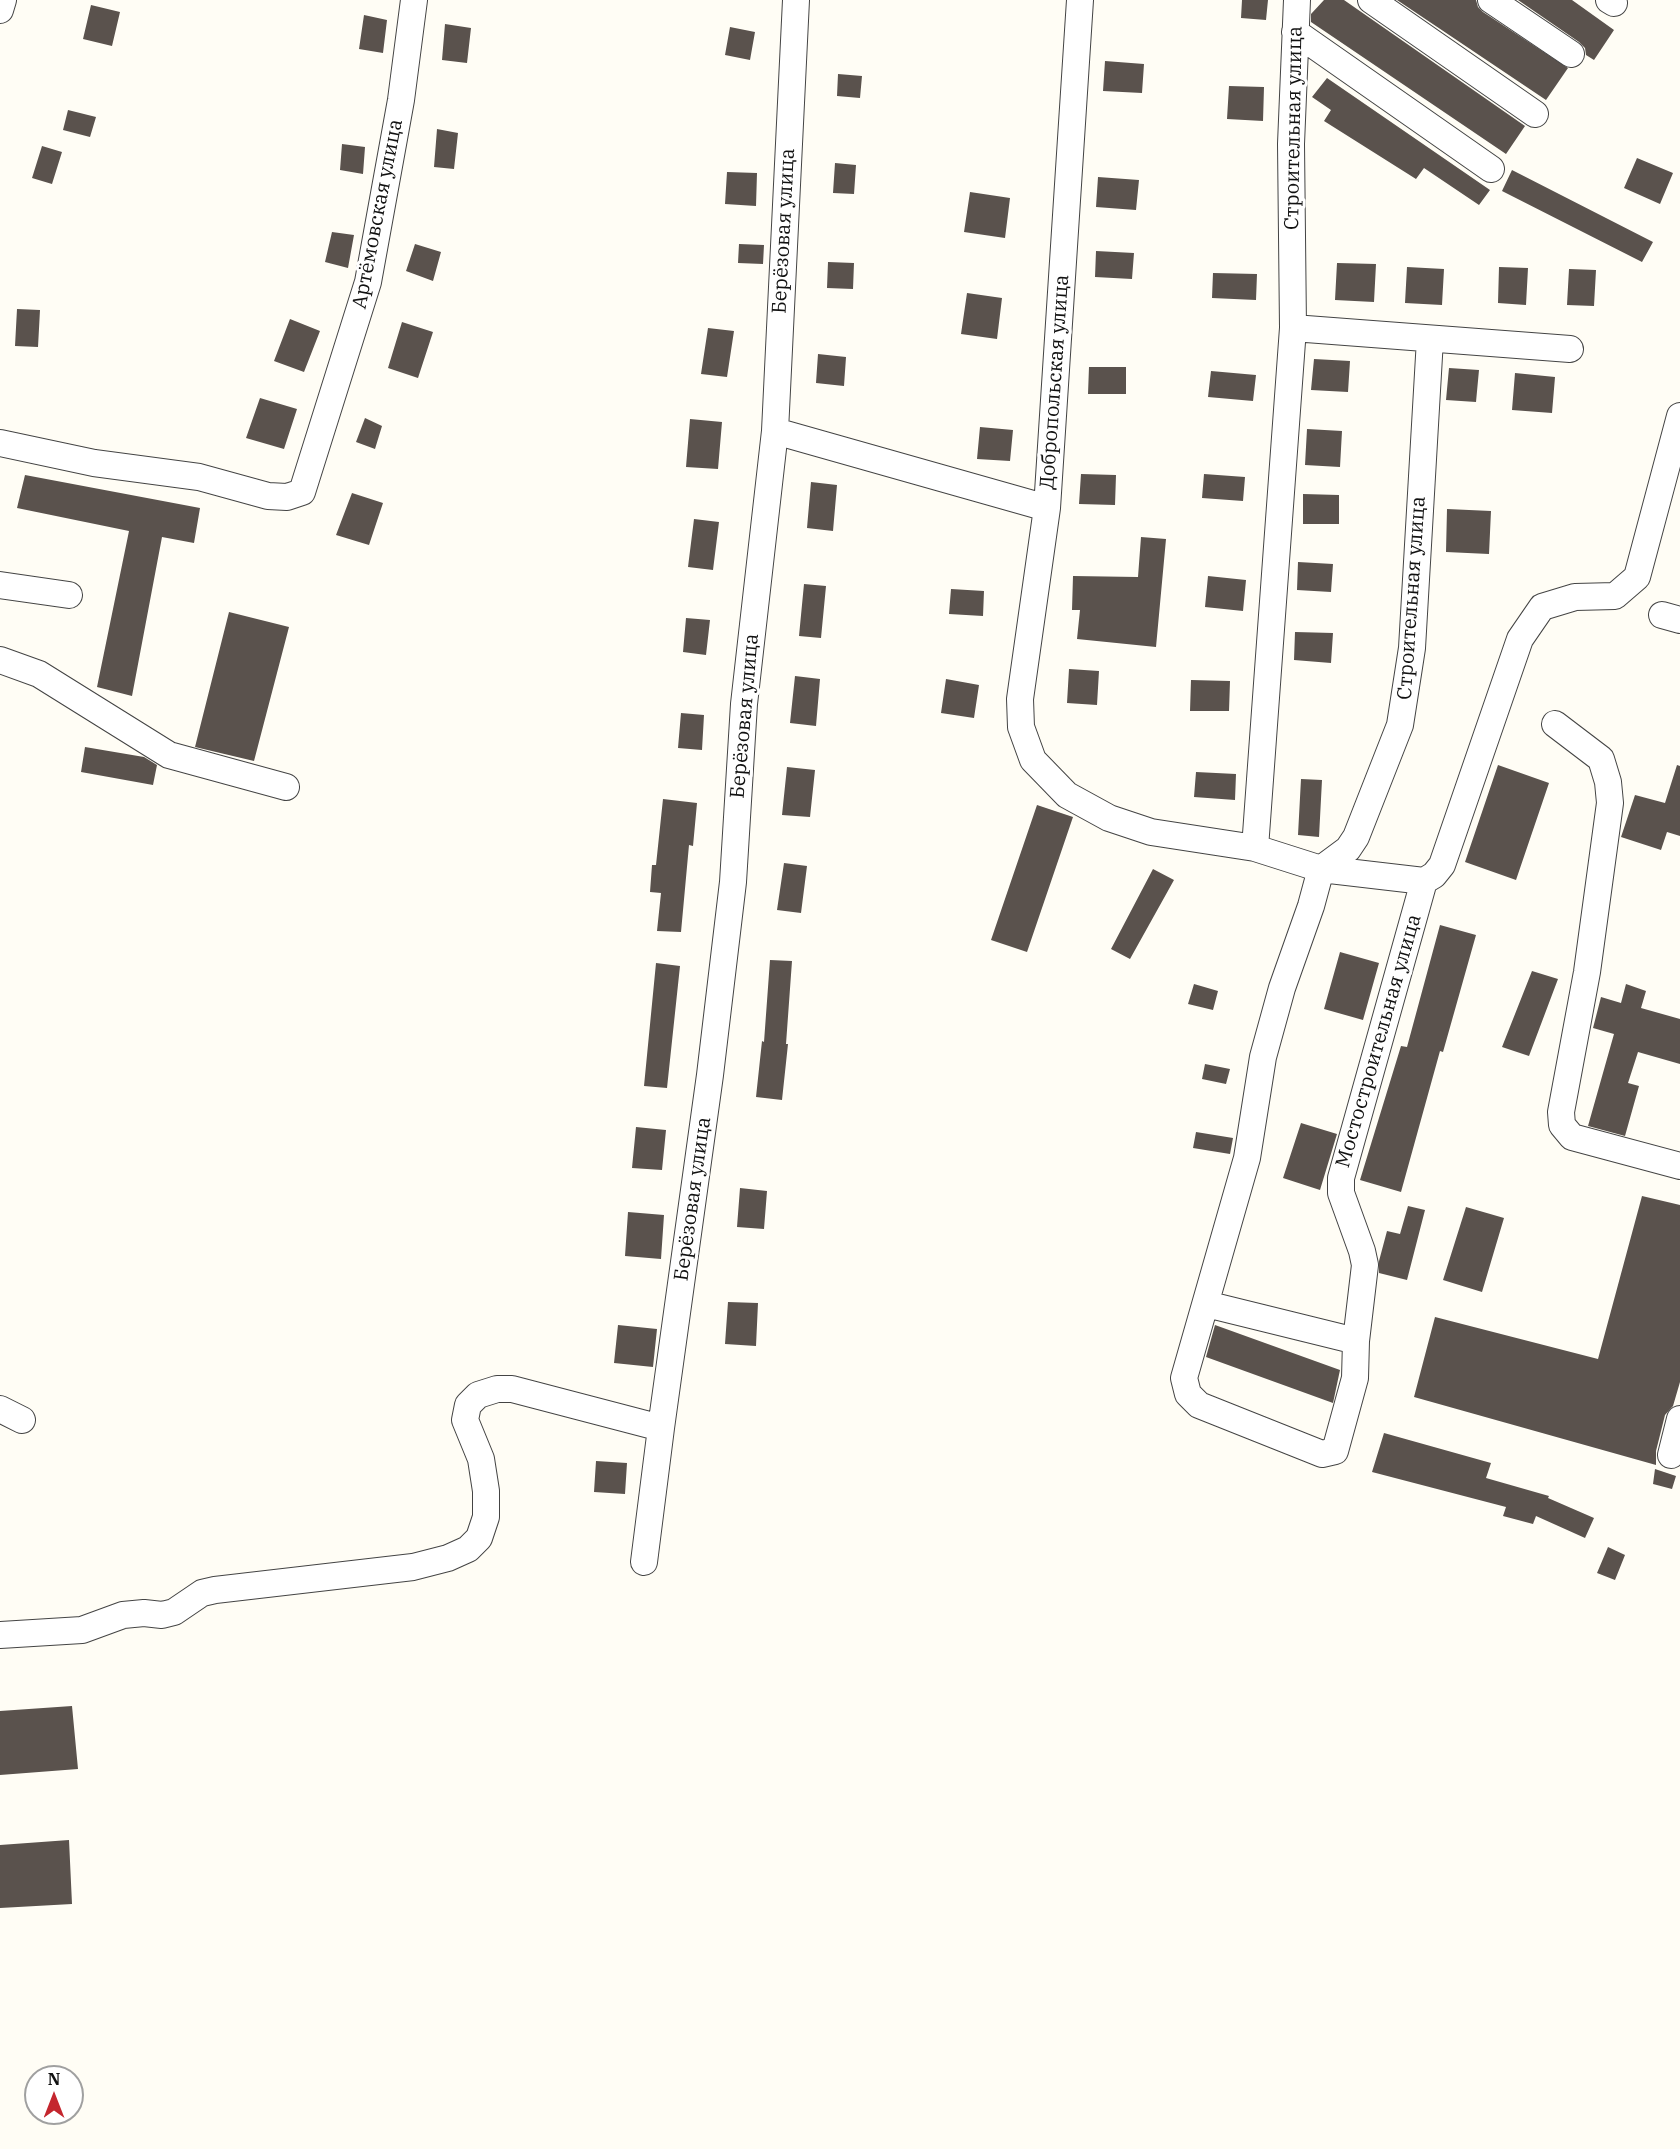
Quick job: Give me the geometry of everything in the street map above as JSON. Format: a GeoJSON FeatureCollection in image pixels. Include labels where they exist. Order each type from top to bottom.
{"type":"FeatureCollection","features":[{"type":"Feature","properties":{"kind":"street"},"geometry":{"type":"LineString","coordinates":[[0,10],[3,0]]}},
{"type":"Feature","properties":{"kind":"street","name":"Артёмовская улица"},"geometry":{"type":"LineString","coordinates":[[0,443],[94,463],[199,477],[268,496],[287,497],[302,492],[368,282],[401,100],[414,0]]}},
{"type":"Feature","properties":{"kind":"street","name":"Берёзовая улица"},"geometry":{"type":"LineString","coordinates":[[644,1562],[708,1087],[733,882],[744,704],[775,430],[796,0]]}},
{"type":"Feature","properties":{"kind":"street","name":"Добропольская улица"},"geometry":{"type":"LineString","coordinates":[[1080,0],[1047,507],[1020,699],[1021,727],[1033,760],[1067,795],[1109,818],[1151,832],[1255,848]]}},
{"type":"Feature","properties":{"kind":"street","name":"Строительная улица"},"geometry":{"type":"LineString","coordinates":[[1255,848],[1293,328],[1291,144],[1297,0]]}},
{"type":"Feature","properties":{"kind":"street"},"geometry":{"type":"LineString","coordinates":[[1371,0],[1535,114]]}},
{"type":"Feature","properties":{"kind":"street"},"geometry":{"type":"LineString","coordinates":[[1491,0],[1570,54]]}},
{"type":"Feature","properties":{"kind":"street"},"geometry":{"type":"LineString","coordinates":[[1295,33],[1491,170]]}},
{"type":"Feature","properties":{"kind":"street"},"geometry":{"type":"LineString","coordinates":[[1293,328],[1570,349]]}},
{"type":"Feature","properties":{"kind":"street","name":"Строительная улица"},"geometry":{"type":"LineString","coordinates":[[1321,869],[1348,849],[1356,837],[1402,717],[1412,648],[1430,339]]}},
{"type":"Feature","properties":{"kind":"street"},"geometry":{"type":"LineString","coordinates":[[1255,848],[1321,869],[1424,881],[1434,875],[1442,865],[1520,639],[1542,607],[1575,597],[1615,596],[1637,577],[1680,416]]}},
{"type":"Feature","properties":{"kind":"street"},"geometry":{"type":"LineString","coordinates":[[775,430],[1047,507]]}},
{"type":"Feature","properties":{"kind":"street"},"geometry":{"type":"LineString","coordinates":[[0,585],[69,595]]}},
{"type":"Feature","properties":{"kind":"street"},"geometry":{"type":"LineString","coordinates":[[0,660],[39,674],[169,755],[286,787]]}},
{"type":"Feature","properties":{"kind":"street"},"geometry":{"type":"LineString","coordinates":[[1555,724],[1601,759],[1608,782],[1610,804],[1587,972],[1561,1112],[1562,1125],[1572,1137],[1680,1166]]}},
{"type":"Feature","properties":{"kind":"street"},"geometry":{"type":"LineString","coordinates":[[1321,869],[1311,906],[1282,988],[1263,1057],[1246,1158],[1206,1304],[1356,1341]]}},
{"type":"Feature","properties":{"kind":"street","name":"Мостостроительная улица"},"geometry":{"type":"LineString","coordinates":[[1206,1304],[1184,1378],[1188,1394],[1199,1405],[1322,1454],[1331,1454],[1337,1448],[1355,1378],[1356,1341],[1365,1265],[1341,1193],[1341,1178],[1424,881]]}},
{"type":"Feature","properties":{"kind":"street"},"geometry":{"type":"LineString","coordinates":[[0,1635],[82,1630],[123,1615],[144,1613],[162,1615],[174,1612],[202,1593],[215,1590],[413,1567],[448,1558],[468,1549],[479,1538],[486,1517],[486,1491],[481,1458],[465,1420],[468,1405],[478,1395],[497,1389],[512,1389],[661,1428]]}},
{"type":"Feature","properties":{"kind":"street"},"geometry":{"type":"LineString","coordinates":[[1671,1455],[1680,1419]]}},
{"type":"Feature","properties":{"kind":"building"},"geometry":{"type":"Polygon","coordinates":[[[1242,0],[1268,0],[1266,20],[1241,18],[1242,0]]]}},
{"type":"Feature","properties":{"kind":"building"},"geometry":{"type":"Polygon","coordinates":[[[1324,0],[1344,0],[1525,126],[1506,154],[1311,22],[1311,14],[1324,0]]]}},
{"type":"Feature","properties":{"kind":"building"},"geometry":{"type":"Polygon","coordinates":[[[1397,0],[1476,0],[1483,12],[1568,68],[1546,100],[1397,0]]]}},
{"type":"Feature","properties":{"kind":"building"},"geometry":{"type":"Polygon","coordinates":[[[1518,0],[1572,0],[1614,30],[1594,60],[1586,55],[1585,48],[1579,42],[1518,0]]]}},
{"type":"Feature","properties":{"kind":"building"},"geometry":{"type":"Polygon","coordinates":[[[91,5],[120,12],[112,46],[83,39],[91,5]]]}},
{"type":"Feature","properties":{"kind":"building"},"geometry":{"type":"Polygon","coordinates":[[[364,15],[387,20],[383,53],[359,49],[364,15]]]}},
{"type":"Feature","properties":{"kind":"building"},"geometry":{"type":"Polygon","coordinates":[[[445,24],[471,28],[467,63],[442,60],[445,24]]]}},
{"type":"Feature","properties":{"kind":"building"},"geometry":{"type":"Polygon","coordinates":[[[730,27],[755,32],[750,60],[725,55],[730,27]]]}},
{"type":"Feature","properties":{"kind":"building"},"geometry":{"type":"Polygon","coordinates":[[[1105,61],[1144,64],[1142,93],[1103,91],[1105,61]]]}},
{"type":"Feature","properties":{"kind":"building"},"geometry":{"type":"Polygon","coordinates":[[[838,74],[862,76],[860,98],[837,96],[838,74]]]}},
{"type":"Feature","properties":{"kind":"building"},"geometry":{"type":"Polygon","coordinates":[[[1327,78],[1490,190],[1479,205],[1424,168],[1416,179],[1324,121],[1331,110],[1312,97],[1327,78]]]}},
{"type":"Feature","properties":{"kind":"building"},"geometry":{"type":"Polygon","coordinates":[[[1229,86],[1264,87],[1263,121],[1227,119],[1229,86]]]}},
{"type":"Feature","properties":{"kind":"building"},"geometry":{"type":"Polygon","coordinates":[[[68,110],[96,117],[90,137],[63,130],[68,110]]]}},
{"type":"Feature","properties":{"kind":"building"},"geometry":{"type":"Polygon","coordinates":[[[437,129],[458,133],[454,169],[434,167],[437,129]]]}},
{"type":"Feature","properties":{"kind":"building"},"geometry":{"type":"Polygon","coordinates":[[[342,144],[365,147],[363,174],[340,170],[342,144]]]}},
{"type":"Feature","properties":{"kind":"building"},"geometry":{"type":"Polygon","coordinates":[[[42,146],[62,152],[52,184],[32,178],[42,146]]]}},
{"type":"Feature","properties":{"kind":"building"},"geometry":{"type":"Polygon","coordinates":[[[1637,158],[1673,173],[1660,204],[1624,188],[1637,158]]]}},
{"type":"Feature","properties":{"kind":"building"},"geometry":{"type":"Polygon","coordinates":[[[835,163],[856,165],[854,194],[833,193],[835,163]]]}},
{"type":"Feature","properties":{"kind":"building"},"geometry":{"type":"Polygon","coordinates":[[[1512,170],[1653,242],[1642,262],[1502,191],[1512,170]]]}},
{"type":"Feature","properties":{"kind":"building"},"geometry":{"type":"Polygon","coordinates":[[[727,172],[757,173],[756,206],[725,204],[727,172]]]}},
{"type":"Feature","properties":{"kind":"building"},"geometry":{"type":"Polygon","coordinates":[[[1098,177],[1139,180],[1136,210],[1096,207],[1098,177]]]}},
{"type":"Feature","properties":{"kind":"building"},"geometry":{"type":"Polygon","coordinates":[[[970,192],[1010,198],[1005,238],[964,232],[970,192]]]}},
{"type":"Feature","properties":{"kind":"building"},"geometry":{"type":"Polygon","coordinates":[[[332,232],[354,235],[348,268],[325,262],[332,232]]]}},
{"type":"Feature","properties":{"kind":"building"},"geometry":{"type":"Polygon","coordinates":[[[415,244],[441,252],[433,281],[406,271],[415,244]]]}},
{"type":"Feature","properties":{"kind":"building"},"geometry":{"type":"Polygon","coordinates":[[[739,244],[764,245],[763,264],[738,263],[739,244]]]}},
{"type":"Feature","properties":{"kind":"building"},"geometry":{"type":"Polygon","coordinates":[[[1096,251],[1134,253],[1132,279],[1095,277],[1096,251]]]}},
{"type":"Feature","properties":{"kind":"building"},"geometry":{"type":"Polygon","coordinates":[[[828,262],[854,263],[853,289],[827,288],[828,262]]]}},
{"type":"Feature","properties":{"kind":"building"},"geometry":{"type":"Polygon","coordinates":[[[1337,263],[1376,264],[1374,302],[1335,300],[1337,263]]]}},
{"type":"Feature","properties":{"kind":"building"},"geometry":{"type":"Polygon","coordinates":[[[1407,267],[1444,269],[1442,305],[1405,303],[1407,267]]]}},
{"type":"Feature","properties":{"kind":"building"},"geometry":{"type":"Polygon","coordinates":[[[1499,267],[1528,268],[1526,305],[1498,303],[1499,267]]]}},
{"type":"Feature","properties":{"kind":"building"},"geometry":{"type":"Polygon","coordinates":[[[1569,269],[1596,270],[1594,306],[1567,305],[1569,269]]]}},
{"type":"Feature","properties":{"kind":"building"},"geometry":{"type":"Polygon","coordinates":[[[1213,273],[1257,274],[1256,300],[1212,298],[1213,273]]]}},
{"type":"Feature","properties":{"kind":"building"},"geometry":{"type":"Polygon","coordinates":[[[967,293],[1002,298],[997,339],[961,334],[967,293]]]}},
{"type":"Feature","properties":{"kind":"building"},"geometry":{"type":"Polygon","coordinates":[[[17,309],[40,310],[38,347],[15,346],[17,309]]]}},
{"type":"Feature","properties":{"kind":"building"},"geometry":{"type":"Polygon","coordinates":[[[290,319],[320,331],[304,372],[274,361],[290,319]]]}},
{"type":"Feature","properties":{"kind":"building"},"geometry":{"type":"Polygon","coordinates":[[[402,322],[433,332],[418,378],[388,368],[402,322]]]}},
{"type":"Feature","properties":{"kind":"building"},"geometry":{"type":"Polygon","coordinates":[[[708,328],[734,331],[727,377],[701,374],[708,328]]]}},
{"type":"Feature","properties":{"kind":"building"},"geometry":{"type":"Polygon","coordinates":[[[818,354],[846,357],[844,386],[816,383],[818,354]]]}},
{"type":"Feature","properties":{"kind":"building"},"geometry":{"type":"Polygon","coordinates":[[[1314,359],[1350,361],[1348,392],[1311,390],[1314,359]]]}},
{"type":"Feature","properties":{"kind":"building"},"geometry":{"type":"Polygon","coordinates":[[[1089,367],[1126,367],[1126,394],[1088,394],[1089,367]]]}},
{"type":"Feature","properties":{"kind":"building"},"geometry":{"type":"Polygon","coordinates":[[[1449,368],[1479,370],[1476,402],[1446,400],[1449,368]]]}},
{"type":"Feature","properties":{"kind":"building"},"geometry":{"type":"Polygon","coordinates":[[[1211,371],[1256,375],[1253,401],[1208,397],[1211,371]]]}},
{"type":"Feature","properties":{"kind":"building"},"geometry":{"type":"Polygon","coordinates":[[[1515,373],[1555,377],[1552,413],[1512,410],[1515,373]]]}},
{"type":"Feature","properties":{"kind":"building"},"geometry":{"type":"Polygon","coordinates":[[[260,398],[297,409],[284,449],[246,438],[260,398]]]}},
{"type":"Feature","properties":{"kind":"building"},"geometry":{"type":"Polygon","coordinates":[[[365,418],[382,426],[375,449],[356,442],[365,418]]]}},
{"type":"Feature","properties":{"kind":"building"},"geometry":{"type":"Polygon","coordinates":[[[690,419],[722,422],[718,469],[686,467],[690,419]]]}},
{"type":"Feature","properties":{"kind":"building"},"geometry":{"type":"Polygon","coordinates":[[[980,427],[1013,430],[1010,461],[977,459],[980,427]]]}},
{"type":"Feature","properties":{"kind":"building"},"geometry":{"type":"Polygon","coordinates":[[[1307,429],[1342,431],[1340,467],[1305,465],[1307,429]]]}},
{"type":"Feature","properties":{"kind":"building"},"geometry":{"type":"Polygon","coordinates":[[[1081,474],[1116,475],[1115,505],[1079,504],[1081,474]]]}},
{"type":"Feature","properties":{"kind":"building"},"geometry":{"type":"Polygon","coordinates":[[[1204,474],[1245,477],[1243,501],[1202,498],[1204,474]]]}},
{"type":"Feature","properties":{"kind":"building"},"geometry":{"type":"Polygon","coordinates":[[[25,475],[200,508],[194,543],[162,537],[132,696],[97,687],[129,531],[17,508],[25,475]]]}},
{"type":"Feature","properties":{"kind":"building"},"geometry":{"type":"Polygon","coordinates":[[[811,482],[837,485],[833,531],[807,528],[811,482]]]}},
{"type":"Feature","properties":{"kind":"building"},"geometry":{"type":"Polygon","coordinates":[[[352,493],[383,503],[369,545],[336,535],[352,493]]]}},
{"type":"Feature","properties":{"kind":"building"},"geometry":{"type":"Polygon","coordinates":[[[1303,494],[1339,495],[1339,524],[1303,524],[1303,494]]]}},
{"type":"Feature","properties":{"kind":"building"},"geometry":{"type":"Polygon","coordinates":[[[1447,509],[1491,511],[1489,554],[1446,552],[1447,509]]]}},
{"type":"Feature","properties":{"kind":"building"},"geometry":{"type":"Polygon","coordinates":[[[694,519],[719,522],[713,570],[688,567],[694,519]]]}},
{"type":"Feature","properties":{"kind":"building"},"geometry":{"type":"Polygon","coordinates":[[[1141,537],[1166,539],[1156,647],[1077,639],[1080,610],[1072,610],[1073,576],[1138,577],[1141,537]]]}},
{"type":"Feature","properties":{"kind":"building"},"geometry":{"type":"Polygon","coordinates":[[[1298,562],[1333,564],[1331,592],[1297,590],[1298,562]]]}},
{"type":"Feature","properties":{"kind":"building"},"geometry":{"type":"Polygon","coordinates":[[[1208,576],[1246,580],[1243,611],[1205,607],[1208,576]]]}},
{"type":"Feature","properties":{"kind":"building"},"geometry":{"type":"Polygon","coordinates":[[[804,584],[826,586],[821,638],[799,636],[804,584]]]}},
{"type":"Feature","properties":{"kind":"building"},"geometry":{"type":"Polygon","coordinates":[[[951,589],[984,591],[983,616],[949,614],[951,589]]]}},
{"type":"Feature","properties":{"kind":"building"},"geometry":{"type":"Polygon","coordinates":[[[229,612],[289,627],[254,761],[195,747],[229,612]]]}},
{"type":"Feature","properties":{"kind":"building"},"geometry":{"type":"Polygon","coordinates":[[[686,618],[710,620],[706,655],[683,652],[686,618]]]}},
{"type":"Feature","properties":{"kind":"building"},"geometry":{"type":"Polygon","coordinates":[[[1295,632],[1333,633],[1331,663],[1294,660],[1295,632]]]}},
{"type":"Feature","properties":{"kind":"building"},"geometry":{"type":"Polygon","coordinates":[[[1069,669],[1099,671],[1097,705],[1067,703],[1069,669]]]}},
{"type":"Feature","properties":{"kind":"building"},"geometry":{"type":"Polygon","coordinates":[[[795,676],[820,679],[816,726],[790,723],[795,676]]]}},
{"type":"Feature","properties":{"kind":"building"},"geometry":{"type":"Polygon","coordinates":[[[946,679],[979,685],[974,718],[941,713],[946,679]]]}},
{"type":"Feature","properties":{"kind":"building"},"geometry":{"type":"Polygon","coordinates":[[[1191,680],[1230,681],[1229,711],[1190,711],[1191,680]]]}},
{"type":"Feature","properties":{"kind":"building"},"geometry":{"type":"Polygon","coordinates":[[[681,713],[704,715],[702,750],[678,748],[681,713]]]}},
{"type":"Feature","properties":{"kind":"building"},"geometry":{"type":"Polygon","coordinates":[[[85,747],[144,757],[157,765],[153,785],[81,772],[85,747]]]}},
{"type":"Feature","properties":{"kind":"building"},"geometry":{"type":"Polygon","coordinates":[[[1498,765],[1549,783],[1516,880],[1465,862],[1498,765]]]}},
{"type":"Feature","properties":{"kind":"building"},"geometry":{"type":"Polygon","coordinates":[[[1677,765],[1680,766],[1680,836],[1667,832],[1661,850],[1621,837],[1635,795],[1665,803],[1677,765]]]}},
{"type":"Feature","properties":{"kind":"building"},"geometry":{"type":"Polygon","coordinates":[[[787,767],[815,770],[810,817],[782,815],[787,767]]]}},
{"type":"Feature","properties":{"kind":"building"},"geometry":{"type":"Polygon","coordinates":[[[1196,772],[1236,774],[1235,800],[1194,797],[1196,772]]]}},
{"type":"Feature","properties":{"kind":"building"},"geometry":{"type":"Polygon","coordinates":[[[1301,779],[1322,780],[1319,837],[1298,835],[1301,779]]]}},
{"type":"Feature","properties":{"kind":"building"},"geometry":{"type":"Polygon","coordinates":[[[663,799],[697,803],[693,846],[689,845],[681,932],[657,931],[661,893],[650,892],[652,865],[656,865],[663,799]]]}},
{"type":"Feature","properties":{"kind":"building"},"geometry":{"type":"Polygon","coordinates":[[[1037,805],[1073,817],[1027,952],[991,940],[1037,805]]]}},
{"type":"Feature","properties":{"kind":"building"},"geometry":{"type":"Polygon","coordinates":[[[784,863],[807,866],[801,913],[777,910],[784,863]]]}},
{"type":"Feature","properties":{"kind":"building"},"geometry":{"type":"Polygon","coordinates":[[[1153,869],[1174,880],[1130,959],[1111,949],[1153,869]]]}},
{"type":"Feature","properties":{"kind":"building"},"geometry":{"type":"Polygon","coordinates":[[[1440,925],[1476,935],[1443,1052],[1440,1051],[1401,1192],[1360,1180],[1401,1046],[1407,1047],[1440,925]]]}},
{"type":"Feature","properties":{"kind":"building"},"geometry":{"type":"Polygon","coordinates":[[[1340,952],[1379,963],[1363,1020],[1324,1009],[1340,952]]]}},
{"type":"Feature","properties":{"kind":"building"},"geometry":{"type":"Polygon","coordinates":[[[770,960],[792,961],[786,1044],[788,1044],[782,1100],[756,1097],[762,1041],[764,1042],[770,960]]]}},
{"type":"Feature","properties":{"kind":"building"},"geometry":{"type":"Polygon","coordinates":[[[656,963],[680,966],[667,1088],[644,1086],[656,963]]]}},
{"type":"Feature","properties":{"kind":"building"},"geometry":{"type":"Polygon","coordinates":[[[1532,971],[1558,979],[1529,1056],[1502,1047],[1532,971]]]}},
{"type":"Feature","properties":{"kind":"building"},"geometry":{"type":"Polygon","coordinates":[[[1194,984],[1218,991],[1213,1010],[1188,1004],[1194,984]]]}},
{"type":"Feature","properties":{"kind":"building"},"geometry":{"type":"Polygon","coordinates":[[[1626,984],[1646,991],[1641,1008],[1680,1019],[1680,1064],[1638,1052],[1628,1083],[1639,1086],[1625,1136],[1588,1126],[1614,1034],[1593,1028],[1601,997],[1621,1003],[1626,984]]]}},
{"type":"Feature","properties":{"kind":"building"},"geometry":{"type":"Polygon","coordinates":[[[1205,1064],[1230,1069],[1226,1084],[1202,1079],[1205,1064]]]}},
{"type":"Feature","properties":{"kind":"building"},"geometry":{"type":"Polygon","coordinates":[[[1301,1123],[1337,1134],[1320,1190],[1283,1178],[1301,1123]]]}},
{"type":"Feature","properties":{"kind":"building"},"geometry":{"type":"Polygon","coordinates":[[[636,1127],[666,1130],[662,1170],[632,1168],[636,1127]]]}},
{"type":"Feature","properties":{"kind":"building"},"geometry":{"type":"Polygon","coordinates":[[[1196,1132],[1233,1138],[1230,1154],[1193,1148],[1196,1132]]]}},
{"type":"Feature","properties":{"kind":"building"},"geometry":{"type":"Polygon","coordinates":[[[740,1188],[767,1191],[764,1229],[737,1227],[740,1188]]]}},
{"type":"Feature","properties":{"kind":"building"},"geometry":{"type":"Polygon","coordinates":[[[1642,1196],[1680,1205],[1680,1382],[1673,1406],[1665,1415],[1656,1451],[1656,1465],[1414,1397],[1435,1317],[1598,1359],[1642,1196]]]}},
{"type":"Feature","properties":{"kind":"building"},"geometry":{"type":"Polygon","coordinates":[[[1408,1206],[1425,1210],[1407,1280],[1379,1273],[1379,1261],[1387,1231],[1400,1234],[1408,1206]]]}},
{"type":"Feature","properties":{"kind":"building"},"geometry":{"type":"Polygon","coordinates":[[[1466,1207],[1504,1218],[1482,1292],[1443,1280],[1466,1207]]]}},
{"type":"Feature","properties":{"kind":"building"},"geometry":{"type":"Polygon","coordinates":[[[628,1212],[664,1215],[661,1259],[625,1256],[628,1212]]]}},
{"type":"Feature","properties":{"kind":"building"},"geometry":{"type":"Polygon","coordinates":[[[728,1302],[758,1303],[756,1346],[725,1344],[728,1302]]]}},
{"type":"Feature","properties":{"kind":"building"},"geometry":{"type":"Polygon","coordinates":[[[618,1325],[657,1329],[653,1367],[614,1363],[618,1325]]]}},
{"type":"Feature","properties":{"kind":"building"},"geometry":{"type":"Polygon","coordinates":[[[1215,1325],[1340,1370],[1333,1403],[1206,1357],[1215,1325]]]}},
{"type":"Feature","properties":{"kind":"building"},"geometry":{"type":"Polygon","coordinates":[[[1384,1433],[1491,1463],[1486,1478],[1549,1496],[1548,1498],[1594,1518],[1585,1538],[1536,1516],[1533,1524],[1503,1516],[1506,1507],[1372,1472],[1384,1433]]]}},
{"type":"Feature","properties":{"kind":"building"},"geometry":{"type":"Polygon","coordinates":[[[596,1461],[627,1463],[625,1494],[594,1492],[596,1461]]]}},
{"type":"Feature","properties":{"kind":"building"},"geometry":{"type":"Polygon","coordinates":[[[1655,1469],[1676,1476],[1672,1489],[1653,1484],[1655,1469]]]}},
{"type":"Feature","properties":{"kind":"building"},"geometry":{"type":"Polygon","coordinates":[[[1608,1547],[1625,1555],[1615,1580],[1597,1573],[1608,1547]]]}},
{"type":"Feature","properties":{"kind":"building"},"geometry":{"type":"Polygon","coordinates":[[[72,1706],[78,1769],[0,1775],[0,1711],[72,1706]]]}},
{"type":"Feature","properties":{"kind":"building"},"geometry":{"type":"Polygon","coordinates":[[[69,1840],[72,1904],[0,1908],[0,1845],[69,1840]]]}}]}
